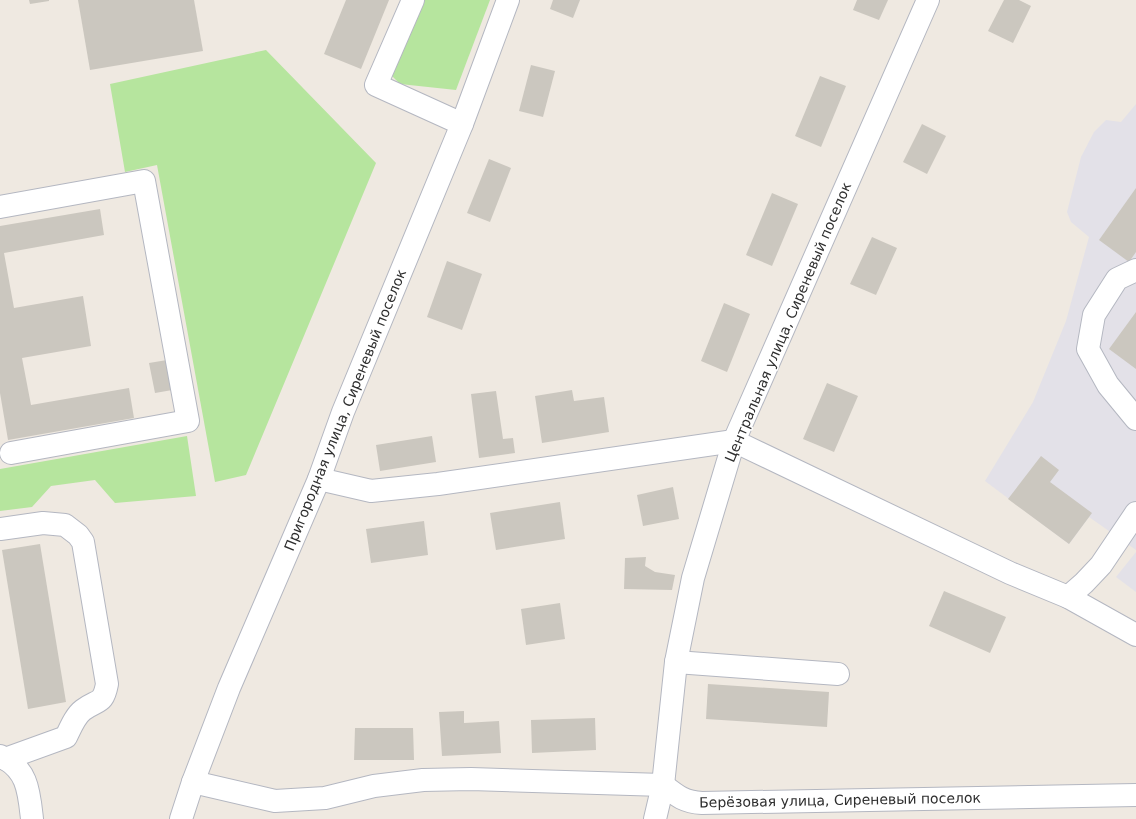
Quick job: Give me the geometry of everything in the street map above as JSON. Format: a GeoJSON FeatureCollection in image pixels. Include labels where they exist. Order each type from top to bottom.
{"type":"FeatureCollection","features":[{"type":"Feature","properties":{"kind":"street"},"geometry":{"type":"LineString","coordinates":[[413,0],[376,84],[462,124]]}},
{"type":"Feature","properties":{"kind":"street","name":"Пригородная улица, Сиреневый поселок"},"geometry":{"type":"LineString","coordinates":[[181,819],[193,782],[229,688],[319,479],[344,412],[462,124],[508,0]]}},
{"type":"Feature","properties":{"kind":"street","name":"Центральная улица, Сиреневый поселок"},"geometry":{"type":"LineString","coordinates":[[655,819],[663,785],[676,662],[693,578],[734,441],[928,0]]}},
{"type":"Feature","properties":{"kind":"street"},"geometry":{"type":"LineString","coordinates":[[0,207],[144,181],[188,421],[11,453]]}},
{"type":"Feature","properties":{"kind":"street"},"geometry":{"type":"LineString","coordinates":[[1136,270],[1117,279],[1094,315],[1088,349],[1108,385],[1136,418]]}},
{"type":"Feature","properties":{"kind":"street"},"geometry":{"type":"LineString","coordinates":[[319,479],[371,491],[438,484],[734,441],[1010,572],[1068,597],[1136,635]]}},
{"type":"Feature","properties":{"kind":"street"},"geometry":{"type":"LineString","coordinates":[[1068,597],[1101,565],[1136,513]]}},
{"type":"Feature","properties":{"kind":"street"},"geometry":{"type":"LineString","coordinates":[[0,529],[43,523],[65,525],[78,535],[83,542],[107,684],[105,693],[100,701],[82,711],[66,738],[3,757]]}},
{"type":"Feature","properties":{"kind":"street"},"geometry":{"type":"LineString","coordinates":[[676,662],[838,674]]}},
{"type":"Feature","properties":{"kind":"street"},"geometry":{"type":"LineString","coordinates":[[3,757],[13,764],[24,777],[29,790],[32,819]]}},
{"type":"Feature","properties":{"kind":"street"},"geometry":{"type":"LineString","coordinates":[[193,782],[275,801],[326,798],[374,786],[423,780],[471,779],[663,785]]}},
{"type":"Feature","properties":{"kind":"street","name":"Берёзовая улица, Сиреневый поселок"},"geometry":{"type":"LineString","coordinates":[[663,785],[680,799],[690,803],[1136,795]]}},
{"type":"Feature","properties":{"kind":"shaded area"},"geometry":{"type":"Polygon","coordinates":[[[1136,104],[1136,550],[1089,517],[1069,544],[985,481],[1033,402],[1066,321],[1089,237],[1071,222],[1067,212],[1081,157],[1094,132],[1106,120],[1121,122],[1136,104]]]}},
{"type":"Feature","properties":{"kind":"shaded area"},"geometry":{"type":"Polygon","coordinates":[[[1136,552],[1136,592],[1116,577],[1136,552]]]}},
{"type":"Feature","properties":{"kind":"green space"},"geometry":{"type":"Polygon","coordinates":[[[423,0],[490,0],[456,90],[400,84],[391,75],[423,0]]]}},
{"type":"Feature","properties":{"kind":"green space"},"geometry":{"type":"Polygon","coordinates":[[[266,50],[376,163],[246,475],[215,482],[157,165],[125,172],[110,84],[266,50]]]}},
{"type":"Feature","properties":{"kind":"green space"},"geometry":{"type":"Polygon","coordinates":[[[187,436],[196,496],[115,503],[95,480],[51,486],[32,507],[0,511],[0,469],[187,436]]]}},
{"type":"Feature","properties":{"kind":"building"},"geometry":{"type":"Polygon","coordinates":[[[29,0],[49,0],[49,1],[30,4],[29,0]]]}},
{"type":"Feature","properties":{"kind":"building"},"geometry":{"type":"Polygon","coordinates":[[[78,0],[194,0],[203,51],[90,70],[78,0]]]}},
{"type":"Feature","properties":{"kind":"building"},"geometry":{"type":"Polygon","coordinates":[[[346,0],[389,0],[361,69],[324,54],[346,0]]]}},
{"type":"Feature","properties":{"kind":"building"},"geometry":{"type":"Polygon","coordinates":[[[553,0],[580,0],[573,18],[550,9],[553,0]]]}},
{"type":"Feature","properties":{"kind":"building"},"geometry":{"type":"Polygon","coordinates":[[[857,0],[888,0],[879,20],[853,10],[857,0]]]}},
{"type":"Feature","properties":{"kind":"building"},"geometry":{"type":"Polygon","coordinates":[[[1004,0],[1019,0],[1031,6],[1013,43],[988,31],[1004,0]]]}},
{"type":"Feature","properties":{"kind":"building"},"geometry":{"type":"Polygon","coordinates":[[[531,65],[555,71],[543,117],[519,111],[531,65]]]}},
{"type":"Feature","properties":{"kind":"building"},"geometry":{"type":"Polygon","coordinates":[[[820,76],[846,86],[821,147],[795,136],[820,76]]]}},
{"type":"Feature","properties":{"kind":"building"},"geometry":{"type":"Polygon","coordinates":[[[922,124],[946,136],[927,174],[903,162],[922,124]]]}},
{"type":"Feature","properties":{"kind":"building"},"geometry":{"type":"Polygon","coordinates":[[[489,159],[511,168],[490,222],[467,213],[489,159]]]}},
{"type":"Feature","properties":{"kind":"building"},"geometry":{"type":"Polygon","coordinates":[[[1136,188],[1136,252],[1129,262],[1099,240],[1136,188]]]}},
{"type":"Feature","properties":{"kind":"building"},"geometry":{"type":"Polygon","coordinates":[[[772,193],[798,204],[772,266],[746,255],[772,193]]]}},
{"type":"Feature","properties":{"kind":"building"},"geometry":{"type":"Polygon","coordinates":[[[100,209],[104,235],[4,253],[14,308],[83,296],[91,346],[22,358],[31,405],[129,388],[134,418],[8,440],[0,393],[0,226],[100,209]]]}},
{"type":"Feature","properties":{"kind":"building"},"geometry":{"type":"Polygon","coordinates":[[[872,237],[897,248],[876,295],[850,284],[872,237]]]}},
{"type":"Feature","properties":{"kind":"building"},"geometry":{"type":"Polygon","coordinates":[[[447,261],[482,274],[462,330],[427,317],[447,261]]]}},
{"type":"Feature","properties":{"kind":"building"},"geometry":{"type":"Polygon","coordinates":[[[724,303],[750,314],[727,372],[701,361],[724,303]]]}},
{"type":"Feature","properties":{"kind":"building"},"geometry":{"type":"Polygon","coordinates":[[[1136,312],[1136,369],[1109,349],[1136,312]]]}},
{"type":"Feature","properties":{"kind":"building"},"geometry":{"type":"Polygon","coordinates":[[[173,359],[178,389],[155,393],[149,363],[173,359]]]}},
{"type":"Feature","properties":{"kind":"building"},"geometry":{"type":"Polygon","coordinates":[[[827,383],[858,396],[834,452],[803,439],[827,383]]]}},
{"type":"Feature","properties":{"kind":"building"},"geometry":{"type":"Polygon","coordinates":[[[572,390],[574,401],[604,397],[609,432],[542,443],[535,396],[572,390]]]}},
{"type":"Feature","properties":{"kind":"building"},"geometry":{"type":"Polygon","coordinates":[[[496,391],[503,439],[513,438],[515,453],[479,458],[471,394],[496,391]]]}},
{"type":"Feature","properties":{"kind":"building"},"geometry":{"type":"Polygon","coordinates":[[[432,436],[436,462],[380,471],[376,445],[432,436]]]}},
{"type":"Feature","properties":{"kind":"building"},"geometry":{"type":"Polygon","coordinates":[[[1041,456],[1059,470],[1050,482],[1092,513],[1069,544],[1008,499],[1041,456]]]}},
{"type":"Feature","properties":{"kind":"building"},"geometry":{"type":"Polygon","coordinates":[[[673,487],[679,519],[643,526],[637,495],[673,487]]]}},
{"type":"Feature","properties":{"kind":"building"},"geometry":{"type":"Polygon","coordinates":[[[560,502],[565,539],[496,550],[490,513],[560,502]]]}},
{"type":"Feature","properties":{"kind":"building"},"geometry":{"type":"Polygon","coordinates":[[[424,521],[428,555],[371,563],[366,529],[424,521]]]}},
{"type":"Feature","properties":{"kind":"building"},"geometry":{"type":"Polygon","coordinates":[[[40,544],[66,702],[28,709],[2,550],[40,544]]]}},
{"type":"Feature","properties":{"kind":"building"},"geometry":{"type":"Polygon","coordinates":[[[646,557],[645,566],[655,572],[675,575],[672,590],[624,589],[625,558],[646,557]]]}},
{"type":"Feature","properties":{"kind":"building"},"geometry":{"type":"Polygon","coordinates":[[[944,591],[1006,617],[990,653],[929,626],[944,591]]]}},
{"type":"Feature","properties":{"kind":"building"},"geometry":{"type":"Polygon","coordinates":[[[560,603],[565,639],[526,645],[521,609],[560,603]]]}},
{"type":"Feature","properties":{"kind":"building"},"geometry":{"type":"Polygon","coordinates":[[[708,684],[829,692],[827,727],[706,719],[708,684]]]}},
{"type":"Feature","properties":{"kind":"building"},"geometry":{"type":"Polygon","coordinates":[[[464,711],[464,723],[499,721],[501,753],[442,756],[439,712],[464,711]]]}},
{"type":"Feature","properties":{"kind":"building"},"geometry":{"type":"Polygon","coordinates":[[[595,718],[596,750],[532,753],[531,720],[595,718]]]}},
{"type":"Feature","properties":{"kind":"building"},"geometry":{"type":"Polygon","coordinates":[[[355,728],[413,728],[414,760],[354,760],[355,728]]]}}]}
